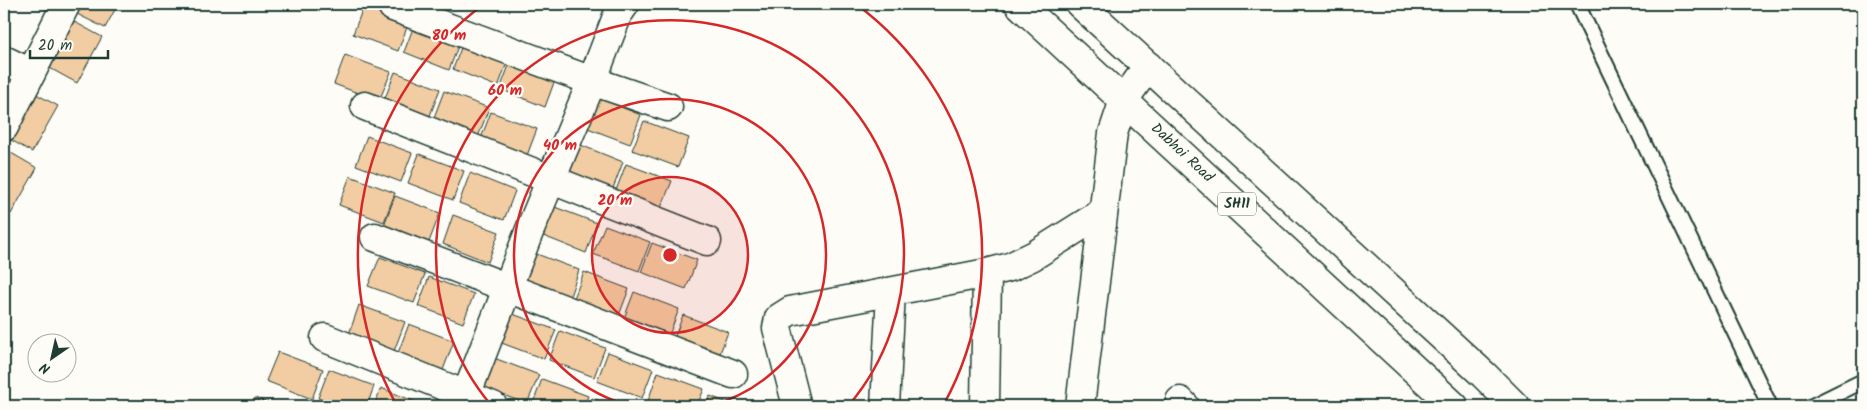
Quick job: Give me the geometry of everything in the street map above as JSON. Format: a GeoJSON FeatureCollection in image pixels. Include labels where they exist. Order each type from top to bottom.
{"type":"FeatureCollection","features":[{"type":"Feature","properties":{"kind":"street"},"geometry":{"type":"LineString","coordinates":[[4,127],[66,4]]}},
{"type":"Feature","properties":{"kind":"street"},"geometry":{"type":"LineString","coordinates":[[464,401],[529,232],[618,14],[624,4]]}},
{"type":"Feature","properties":{"kind":"street","name":"Dabhoi Road"},"geometry":{"type":"LineString","coordinates":[[1019,4],[1124,100],[1445,403]]}},
{"type":"Feature","properties":{"kind":"street","name":"SH11"},"geometry":{"type":"LineString","coordinates":[[1080,4],[1470,361],[1515,406]]}},
{"type":"Feature","properties":{"kind":"street"},"geometry":{"type":"LineString","coordinates":[[393,7],[592,81],[668,107]]}},
{"type":"Feature","properties":{"kind":"street"},"geometry":{"type":"LineString","coordinates":[[4,60],[31,73]]}},
{"type":"Feature","properties":{"kind":"street"},"geometry":{"type":"LineString","coordinates":[[1080,406],[1113,133],[1124,100],[1148,66]]}},
{"type":"Feature","properties":{"kind":"street"},"geometry":{"type":"LineString","coordinates":[[365,106],[552,178],[707,241]]}},
{"type":"Feature","properties":{"kind":"street"},"geometry":{"type":"LineString","coordinates":[[797,406],[777,328],[779,318],[790,311],[1010,267],[1033,256],[1103,212]]}},
{"type":"Feature","properties":{"kind":"street"},"geometry":{"type":"LineString","coordinates":[[375,237],[732,374]]}},
{"type":"Feature","properties":{"kind":"street"},"geometry":{"type":"LineString","coordinates":[[985,406],[987,273]]}},
{"type":"Feature","properties":{"kind":"street"},"geometry":{"type":"LineString","coordinates":[[885,406],[891,292]]}},
{"type":"Feature","properties":{"kind":"street"},"geometry":{"type":"LineString","coordinates":[[325,338],[464,401],[493,406]]}},
{"type":"Feature","properties":{"kind":"lane"},"geometry":{"type":"LineString","coordinates":[[1577,4],[1770,406]]}},
{"type":"Feature","properties":{"kind":"lane"},"geometry":{"type":"LineString","coordinates":[[1812,406],[1863,381]]}},
{"type":"Feature","properties":{"kind":"building"},"geometry":{"type":"Polygon","coordinates":[[[78,4],[118,4],[105,28],[73,12],[78,4]]]}},
{"type":"Feature","properties":{"kind":"building"},"geometry":{"type":"Polygon","coordinates":[[[364,5],[409,22],[398,51],[353,34],[364,5]]]}},
{"type":"Feature","properties":{"kind":"building"},"geometry":{"type":"Polygon","coordinates":[[[71,20],[102,37],[77,83],[46,66],[71,20]]]}},
{"type":"Feature","properties":{"kind":"building"},"geometry":{"type":"Polygon","coordinates":[[[415,23],[460,41],[449,70],[404,52],[415,23]]]}},
{"type":"Feature","properties":{"kind":"building"},"geometry":{"type":"Polygon","coordinates":[[[464,40],[509,57],[498,87],[453,69],[464,40]]]}},
{"type":"Feature","properties":{"kind":"building"},"geometry":{"type":"Polygon","coordinates":[[[345,55],[391,72],[379,101],[334,84],[345,55]]]}},
{"type":"Feature","properties":{"kind":"building"},"geometry":{"type":"Polygon","coordinates":[[[511,60],[556,77],[545,107],[500,89],[511,60]]]}},
{"type":"Feature","properties":{"kind":"building"},"geometry":{"type":"Polygon","coordinates":[[[395,72],[440,89],[429,118],[384,101],[395,72]]]}},
{"type":"Feature","properties":{"kind":"building"},"geometry":{"type":"Polygon","coordinates":[[[27,89],[58,106],[32,152],[4,136],[27,89]]]}},
{"type":"Feature","properties":{"kind":"building"},"geometry":{"type":"Polygon","coordinates":[[[444,91],[489,108],[478,137],[433,120],[444,91]]]}},
{"type":"Feature","properties":{"kind":"building"},"geometry":{"type":"Polygon","coordinates":[[[596,97],[641,115],[630,144],[585,127],[596,97]]]}},
{"type":"Feature","properties":{"kind":"building"},"geometry":{"type":"Polygon","coordinates":[[[491,112],[537,129],[526,158],[480,141],[491,112]]]}},
{"type":"Feature","properties":{"kind":"building"},"geometry":{"type":"Polygon","coordinates":[[[644,121],[689,138],[678,167],[632,150],[644,121]]]}},
{"type":"Feature","properties":{"kind":"building"},"geometry":{"type":"Polygon","coordinates":[[[367,136],[412,153],[401,182],[356,165],[367,136]]]}},
{"type":"Feature","properties":{"kind":"building"},"geometry":{"type":"Polygon","coordinates":[[[578,144],[623,162],[612,191],[566,174],[578,144]]]}},
{"type":"Feature","properties":{"kind":"building"},"geometry":{"type":"Polygon","coordinates":[[[6,150],[37,168],[11,214],[4,209],[4,154],[6,150]]]}},
{"type":"Feature","properties":{"kind":"building"},"geometry":{"type":"Polygon","coordinates":[[[419,154],[464,171],[453,200],[408,183],[419,154]]]}},
{"type":"Feature","properties":{"kind":"building"},"geometry":{"type":"Polygon","coordinates":[[[626,164],[672,181],[660,210],[615,193],[626,164]]]}},
{"type":"Feature","properties":{"kind":"building"},"geometry":{"type":"Polygon","coordinates":[[[470,173],[515,191],[504,220],[459,203],[470,173]]]}},
{"type":"Feature","properties":{"kind":"building"},"geometry":{"type":"Polygon","coordinates":[[[350,176],[395,193],[384,222],[339,205],[350,176]]]}},
{"type":"Feature","properties":{"kind":"building"},"geometry":{"type":"Polygon","coordinates":[[[395,196],[440,213],[429,242],[384,225],[395,196]]]}},
{"type":"Feature","properties":{"kind":"building"},"geometry":{"type":"Polygon","coordinates":[[[552,206],[597,223],[586,253],[541,235],[552,206]]]}},
{"type":"Feature","properties":{"kind":"building"},"geometry":{"type":"Polygon","coordinates":[[[453,215],[499,232],[488,262],[443,244],[453,215]]]}},
{"type":"Feature","properties":{"kind":"building"},"geometry":{"type":"Polygon","coordinates":[[[605,225],[650,242],[639,271],[593,254],[605,225]]]}},
{"type":"Feature","properties":{"kind":"building"},"geometry":{"type":"Polygon","coordinates":[[[652,243],[697,260],[686,289],[641,272],[652,243]]]}},
{"type":"Feature","properties":{"kind":"building"},"geometry":{"type":"Polygon","coordinates":[[[534,253],[579,270],[569,299],[523,282],[534,253]]]}},
{"type":"Feature","properties":{"kind":"building"},"geometry":{"type":"Polygon","coordinates":[[[380,257],[425,274],[414,303],[368,286],[380,257]]]}},
{"type":"Feature","properties":{"kind":"building"},"geometry":{"type":"Polygon","coordinates":[[[584,272],[629,289],[618,318],[573,301],[584,272]]]}},
{"type":"Feature","properties":{"kind":"building"},"geometry":{"type":"Polygon","coordinates":[[[429,277],[474,294],[463,323],[418,306],[429,277]]]}},
{"type":"Feature","properties":{"kind":"building"},"geometry":{"type":"Polygon","coordinates":[[[634,292],[679,309],[668,338],[623,321],[634,292]]]}},
{"type":"Feature","properties":{"kind":"building"},"geometry":{"type":"Polygon","coordinates":[[[359,305],[405,322],[394,351],[349,334],[359,305]]]}},
{"type":"Feature","properties":{"kind":"building"},"geometry":{"type":"Polygon","coordinates":[[[510,313],[556,330],[544,359],[499,342],[510,313]]]}},
{"type":"Feature","properties":{"kind":"building"},"geometry":{"type":"Polygon","coordinates":[[[683,315],[728,332],[717,361],[672,344],[683,315]]]}},
{"type":"Feature","properties":{"kind":"building"},"geometry":{"type":"Polygon","coordinates":[[[409,324],[454,341],[443,370],[398,353],[409,324]]]}},
{"type":"Feature","properties":{"kind":"building"},"geometry":{"type":"Polygon","coordinates":[[[560,331],[605,348],[594,377],[549,360],[560,331]]]}},
{"type":"Feature","properties":{"kind":"building"},"geometry":{"type":"Polygon","coordinates":[[[278,352],[323,369],[312,399],[266,381],[278,352]]]}},
{"type":"Feature","properties":{"kind":"building"},"geometry":{"type":"Polygon","coordinates":[[[608,352],[653,369],[642,398],[597,381],[608,352]]]}},
{"type":"Feature","properties":{"kind":"building"},"geometry":{"type":"Polygon","coordinates":[[[494,358],[539,375],[527,404],[482,387],[494,358]]]}},
{"type":"Feature","properties":{"kind":"building"},"geometry":{"type":"Polygon","coordinates":[[[329,369],[374,386],[367,406],[339,406],[318,398],[329,369]]]}},
{"type":"Feature","properties":{"kind":"building"},"geometry":{"type":"Polygon","coordinates":[[[658,372],[704,389],[697,406],[661,406],[648,401],[658,372]]]}},
{"type":"Feature","properties":{"kind":"building"},"geometry":{"type":"Polygon","coordinates":[[[542,379],[588,396],[584,406],[532,406],[542,379]]]}},
{"type":"Feature","properties":{"kind":"building"},"geometry":{"type":"Polygon","coordinates":[[[381,388],[426,406],[374,406],[381,388]]]}},
{"type":"Feature","properties":{"kind":"building"},"geometry":{"type":"Polygon","coordinates":[[[710,396],[736,406],[706,406],[710,396]]]}},
{"type":"Feature","properties":{"kind":"building"},"geometry":{"type":"Polygon","coordinates":[[[255,398],[277,406],[252,406],[255,398]]]}},
{"type":"Feature","properties":{"kind":"building"},"geometry":{"type":"Polygon","coordinates":[[[592,398],[614,406],[589,406],[592,398]]]}}]}
